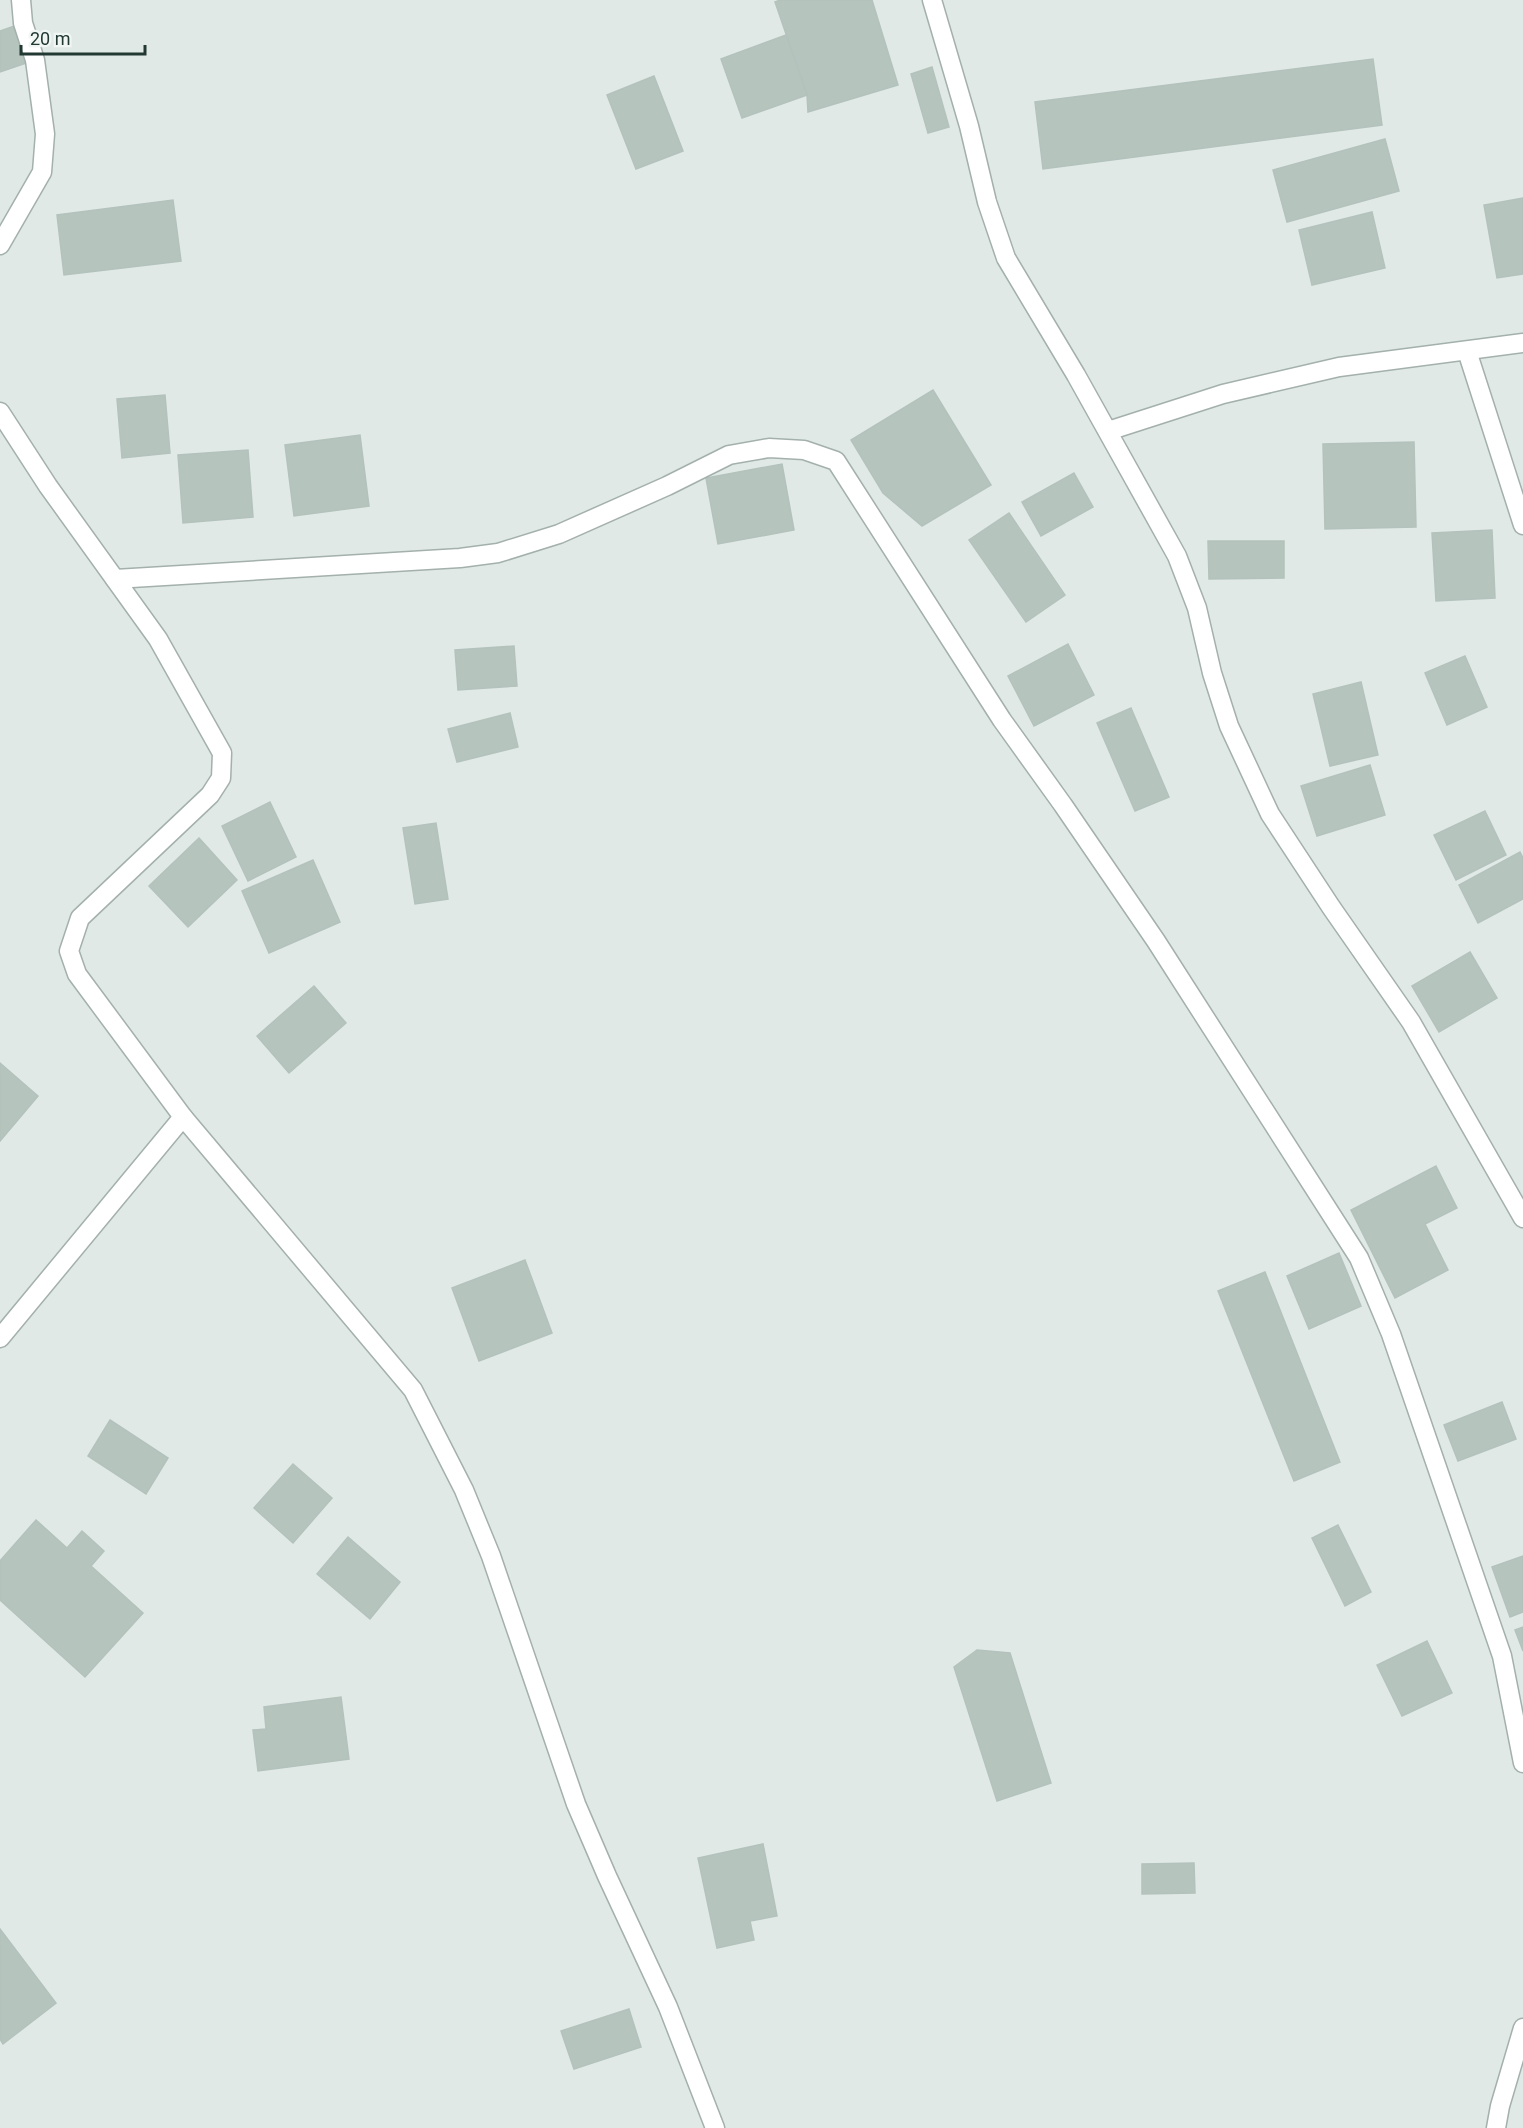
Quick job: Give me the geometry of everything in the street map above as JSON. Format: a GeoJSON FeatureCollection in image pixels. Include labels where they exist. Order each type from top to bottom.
{"type":"FeatureCollection","features":[{"type":"Feature","properties":{"kind":"street"},"geometry":{"type":"LineString","coordinates":[[0,245],[42,172],[45,134],[35,60],[23,22],[21,0]]}},
{"type":"Feature","properties":{"kind":"street"},"geometry":{"type":"LineString","coordinates":[[932,0],[969,126],[987,202],[1006,258],[1108,431],[1178,556],[1197,608],[1212,673],[1229,726],[1270,814],[1411,1022],[1523,1218]]}},
{"type":"Feature","properties":{"kind":"street"},"geometry":{"type":"LineString","coordinates":[[1108,431],[1222,394],[1339,367],[1523,344]]}},
{"type":"Feature","properties":{"kind":"street"},"geometry":{"type":"LineString","coordinates":[[1467,351],[1523,525]]}},
{"type":"Feature","properties":{"kind":"street"},"geometry":{"type":"LineString","coordinates":[[0,412],[48,486],[158,639],[222,753],[221,778],[210,795],[80,918],[69,951],[77,974],[183,1117],[413,1390],[464,1490],[491,1556],[576,1804],[668,2007],[715,2128]]}},
{"type":"Feature","properties":{"kind":"street"},"geometry":{"type":"LineString","coordinates":[[115,579],[460,558],[498,553],[559,534],[667,486],[729,455],[769,448],[804,450],[836,461],[1002,720],[1064,805],[1156,941],[1359,1258],[1391,1334],[1502,1656],[1523,1762]]}},
{"type":"Feature","properties":{"kind":"street"},"geometry":{"type":"LineString","coordinates":[[0,1338],[183,1117]]}},
{"type":"Feature","properties":{"kind":"street"},"geometry":{"type":"LineString","coordinates":[[1496,2128],[1500,2106],[1523,2028]]}},
{"type":"Feature","properties":{"kind":"building"},"geometry":{"type":"Polygon","coordinates":[[[780,0],[872,0],[898,85],[808,112],[807,95],[775,2],[780,0]]]}},
{"type":"Feature","properties":{"kind":"building"},"geometry":{"type":"Polygon","coordinates":[[[23,23],[35,60],[0,72],[0,31],[23,23]]]}},
{"type":"Feature","properties":{"kind":"building"},"geometry":{"type":"Polygon","coordinates":[[[786,35],[807,95],[742,118],[721,59],[786,35]]]}},
{"type":"Feature","properties":{"kind":"building"},"geometry":{"type":"Polygon","coordinates":[[[1373,59],[1382,125],[1043,169],[1035,102],[1373,59]]]}},
{"type":"Feature","properties":{"kind":"building"},"geometry":{"type":"Polygon","coordinates":[[[932,67],[949,127],[928,133],[911,74],[932,67]]]}},
{"type":"Feature","properties":{"kind":"building"},"geometry":{"type":"Polygon","coordinates":[[[654,76],[683,151],[636,169],[607,95],[654,76]]]}},
{"type":"Feature","properties":{"kind":"building"},"geometry":{"type":"Polygon","coordinates":[[[1385,139],[1399,191],[1287,222],[1273,170],[1385,139]]]}},
{"type":"Feature","properties":{"kind":"building"},"geometry":{"type":"Polygon","coordinates":[[[1523,198],[1523,274],[1497,278],[1484,205],[1523,198]]]}},
{"type":"Feature","properties":{"kind":"building"},"geometry":{"type":"Polygon","coordinates":[[[173,200],[181,261],[64,275],[57,215],[173,200]]]}},
{"type":"Feature","properties":{"kind":"building"},"geometry":{"type":"Polygon","coordinates":[[[1372,212],[1385,268],[1312,285],[1299,230],[1372,212]]]}},
{"type":"Feature","properties":{"kind":"building"},"geometry":{"type":"Polygon","coordinates":[[[933,390],[991,485],[922,526],[883,493],[851,440],[933,390]]]}},
{"type":"Feature","properties":{"kind":"building"},"geometry":{"type":"Polygon","coordinates":[[[165,395],[170,453],[122,458],[117,399],[165,395]]]}},
{"type":"Feature","properties":{"kind":"building"},"geometry":{"type":"Polygon","coordinates":[[[360,435],[369,506],[294,516],[285,445],[360,435]]]}},
{"type":"Feature","properties":{"kind":"building"},"geometry":{"type":"Polygon","coordinates":[[[1414,442],[1416,527],[1325,529],[1323,444],[1414,442]]]}},
{"type":"Feature","properties":{"kind":"building"},"geometry":{"type":"Polygon","coordinates":[[[248,450],[253,517],[183,523],[178,455],[248,450]]]}},
{"type":"Feature","properties":{"kind":"building"},"geometry":{"type":"Polygon","coordinates":[[[782,464],[794,530],[718,544],[706,478],[782,464]]]}},
{"type":"Feature","properties":{"kind":"building"},"geometry":{"type":"Polygon","coordinates":[[[1074,473],[1093,507],[1041,536],[1022,502],[1074,473]]]}},
{"type":"Feature","properties":{"kind":"building"},"geometry":{"type":"Polygon","coordinates":[[[1009,513],[1065,595],[1026,622],[969,540],[1009,513]]]}},
{"type":"Feature","properties":{"kind":"building"},"geometry":{"type":"Polygon","coordinates":[[[1492,530],[1495,598],[1436,601],[1432,533],[1492,530]]]}},
{"type":"Feature","properties":{"kind":"building"},"geometry":{"type":"Polygon","coordinates":[[[1208,541],[1284,541],[1284,578],[1209,579],[1208,541]]]}},
{"type":"Feature","properties":{"kind":"building"},"geometry":{"type":"Polygon","coordinates":[[[1068,644],[1094,695],[1034,726],[1008,676],[1068,644]]]}},
{"type":"Feature","properties":{"kind":"building"},"geometry":{"type":"Polygon","coordinates":[[[514,646],[517,686],[458,690],[455,650],[514,646]]]}},
{"type":"Feature","properties":{"kind":"building"},"geometry":{"type":"Polygon","coordinates":[[[1465,656],[1487,707],[1447,725],[1425,673],[1465,656]]]}},
{"type":"Feature","properties":{"kind":"building"},"geometry":{"type":"Polygon","coordinates":[[[1361,682],[1378,755],[1330,766],[1313,694],[1361,682]]]}},
{"type":"Feature","properties":{"kind":"building"},"geometry":{"type":"Polygon","coordinates":[[[1131,708],[1169,797],[1135,811],[1097,723],[1131,708]]]}},
{"type":"Feature","properties":{"kind":"building"},"geometry":{"type":"Polygon","coordinates":[[[510,713],[518,747],[457,762],[448,729],[510,713]]]}},
{"type":"Feature","properties":{"kind":"building"},"geometry":{"type":"Polygon","coordinates":[[[1370,765],[1385,815],[1317,836],[1301,786],[1370,765]]]}},
{"type":"Feature","properties":{"kind":"building"},"geometry":{"type":"Polygon","coordinates":[[[270,802],[296,857],[248,881],[222,826],[270,802]]]}},
{"type":"Feature","properties":{"kind":"building"},"geometry":{"type":"Polygon","coordinates":[[[1485,811],[1506,855],[1456,880],[1434,835],[1485,811]]]}},
{"type":"Feature","properties":{"kind":"building"},"geometry":{"type":"Polygon","coordinates":[[[436,823],[448,899],[415,904],[403,828],[436,823]]]}},
{"type":"Feature","properties":{"kind":"building"},"geometry":{"type":"Polygon","coordinates":[[[199,838],[237,880],[188,927],[149,886],[199,838]]]}},
{"type":"Feature","properties":{"kind":"building"},"geometry":{"type":"Polygon","coordinates":[[[1520,852],[1523,858],[1523,899],[1478,923],[1459,885],[1520,852]]]}},
{"type":"Feature","properties":{"kind":"building"},"geometry":{"type":"Polygon","coordinates":[[[313,860],[340,922],[269,953],[242,891],[313,860]]]}},
{"type":"Feature","properties":{"kind":"building"},"geometry":{"type":"Polygon","coordinates":[[[1470,952],[1497,998],[1439,1032],[1412,986],[1470,952]]]}},
{"type":"Feature","properties":{"kind":"building"},"geometry":{"type":"Polygon","coordinates":[[[314,986],[346,1023],[289,1073],[257,1036],[314,986]]]}},
{"type":"Feature","properties":{"kind":"building"},"geometry":{"type":"Polygon","coordinates":[[[0,1063],[38,1096],[0,1141],[0,1063]]]}},
{"type":"Feature","properties":{"kind":"building"},"geometry":{"type":"Polygon","coordinates":[[[1436,1166],[1457,1208],[1425,1224],[1448,1270],[1395,1298],[1351,1210],[1436,1166]]]}},
{"type":"Feature","properties":{"kind":"building"},"geometry":{"type":"Polygon","coordinates":[[[1339,1253],[1361,1306],[1309,1329],[1287,1276],[1339,1253]]]}},
{"type":"Feature","properties":{"kind":"building"},"geometry":{"type":"Polygon","coordinates":[[[525,1260],[552,1333],[479,1361],[452,1288],[525,1260]]]}},
{"type":"Feature","properties":{"kind":"building"},"geometry":{"type":"Polygon","coordinates":[[[1265,1272],[1340,1462],[1294,1481],[1218,1291],[1265,1272]]]}},
{"type":"Feature","properties":{"kind":"building"},"geometry":{"type":"Polygon","coordinates":[[[1502,1402],[1516,1439],[1458,1461],[1444,1425],[1502,1402]]]}},
{"type":"Feature","properties":{"kind":"building"},"geometry":{"type":"Polygon","coordinates":[[[110,1420],[168,1458],[146,1494],[88,1456],[110,1420]]]}},
{"type":"Feature","properties":{"kind":"building"},"geometry":{"type":"Polygon","coordinates":[[[293,1464],[332,1498],[293,1543],[254,1508],[293,1464]]]}},
{"type":"Feature","properties":{"kind":"building"},"geometry":{"type":"Polygon","coordinates":[[[36,1520],[67,1548],[82,1531],[104,1551],[91,1566],[143,1613],[85,1677],[0,1600],[0,1561],[36,1520]]]}},
{"type":"Feature","properties":{"kind":"building"},"geometry":{"type":"Polygon","coordinates":[[[1338,1525],[1371,1592],[1345,1606],[1312,1538],[1338,1525]]]}},
{"type":"Feature","properties":{"kind":"building"},"geometry":{"type":"Polygon","coordinates":[[[348,1537],[400,1582],[370,1619],[317,1574],[348,1537]]]}},
{"type":"Feature","properties":{"kind":"building"},"geometry":{"type":"Polygon","coordinates":[[[1523,1556],[1523,1612],[1510,1617],[1492,1567],[1523,1556]]]}},
{"type":"Feature","properties":{"kind":"building"},"geometry":{"type":"Polygon","coordinates":[[[1523,1627],[1523,1651],[1515,1630],[1523,1627]]]}},
{"type":"Feature","properties":{"kind":"building"},"geometry":{"type":"Polygon","coordinates":[[[1427,1641],[1452,1693],[1402,1716],[1377,1665],[1427,1641]]]}},
{"type":"Feature","properties":{"kind":"building"},"geometry":{"type":"Polygon","coordinates":[[[977,1650],[1010,1653],[1051,1783],[997,1801],[954,1667],[977,1650]]]}},
{"type":"Feature","properties":{"kind":"building"},"geometry":{"type":"Polygon","coordinates":[[[341,1697],[349,1759],[258,1771],[253,1730],[266,1729],[264,1707],[341,1697]]]}},
{"type":"Feature","properties":{"kind":"building"},"geometry":{"type":"Polygon","coordinates":[[[763,1844],[777,1916],[750,1921],[754,1940],[717,1948],[698,1858],[763,1844]]]}},
{"type":"Feature","properties":{"kind":"building"},"geometry":{"type":"Polygon","coordinates":[[[1194,1863],[1195,1893],[1142,1894],[1142,1864],[1194,1863]]]}},
{"type":"Feature","properties":{"kind":"building"},"geometry":{"type":"Polygon","coordinates":[[[0,1929],[56,2003],[3,2044],[0,2039],[0,1929]]]}},
{"type":"Feature","properties":{"kind":"building"},"geometry":{"type":"Polygon","coordinates":[[[629,2009],[641,2047],[574,2069],[561,2031],[629,2009]]]}}]}
